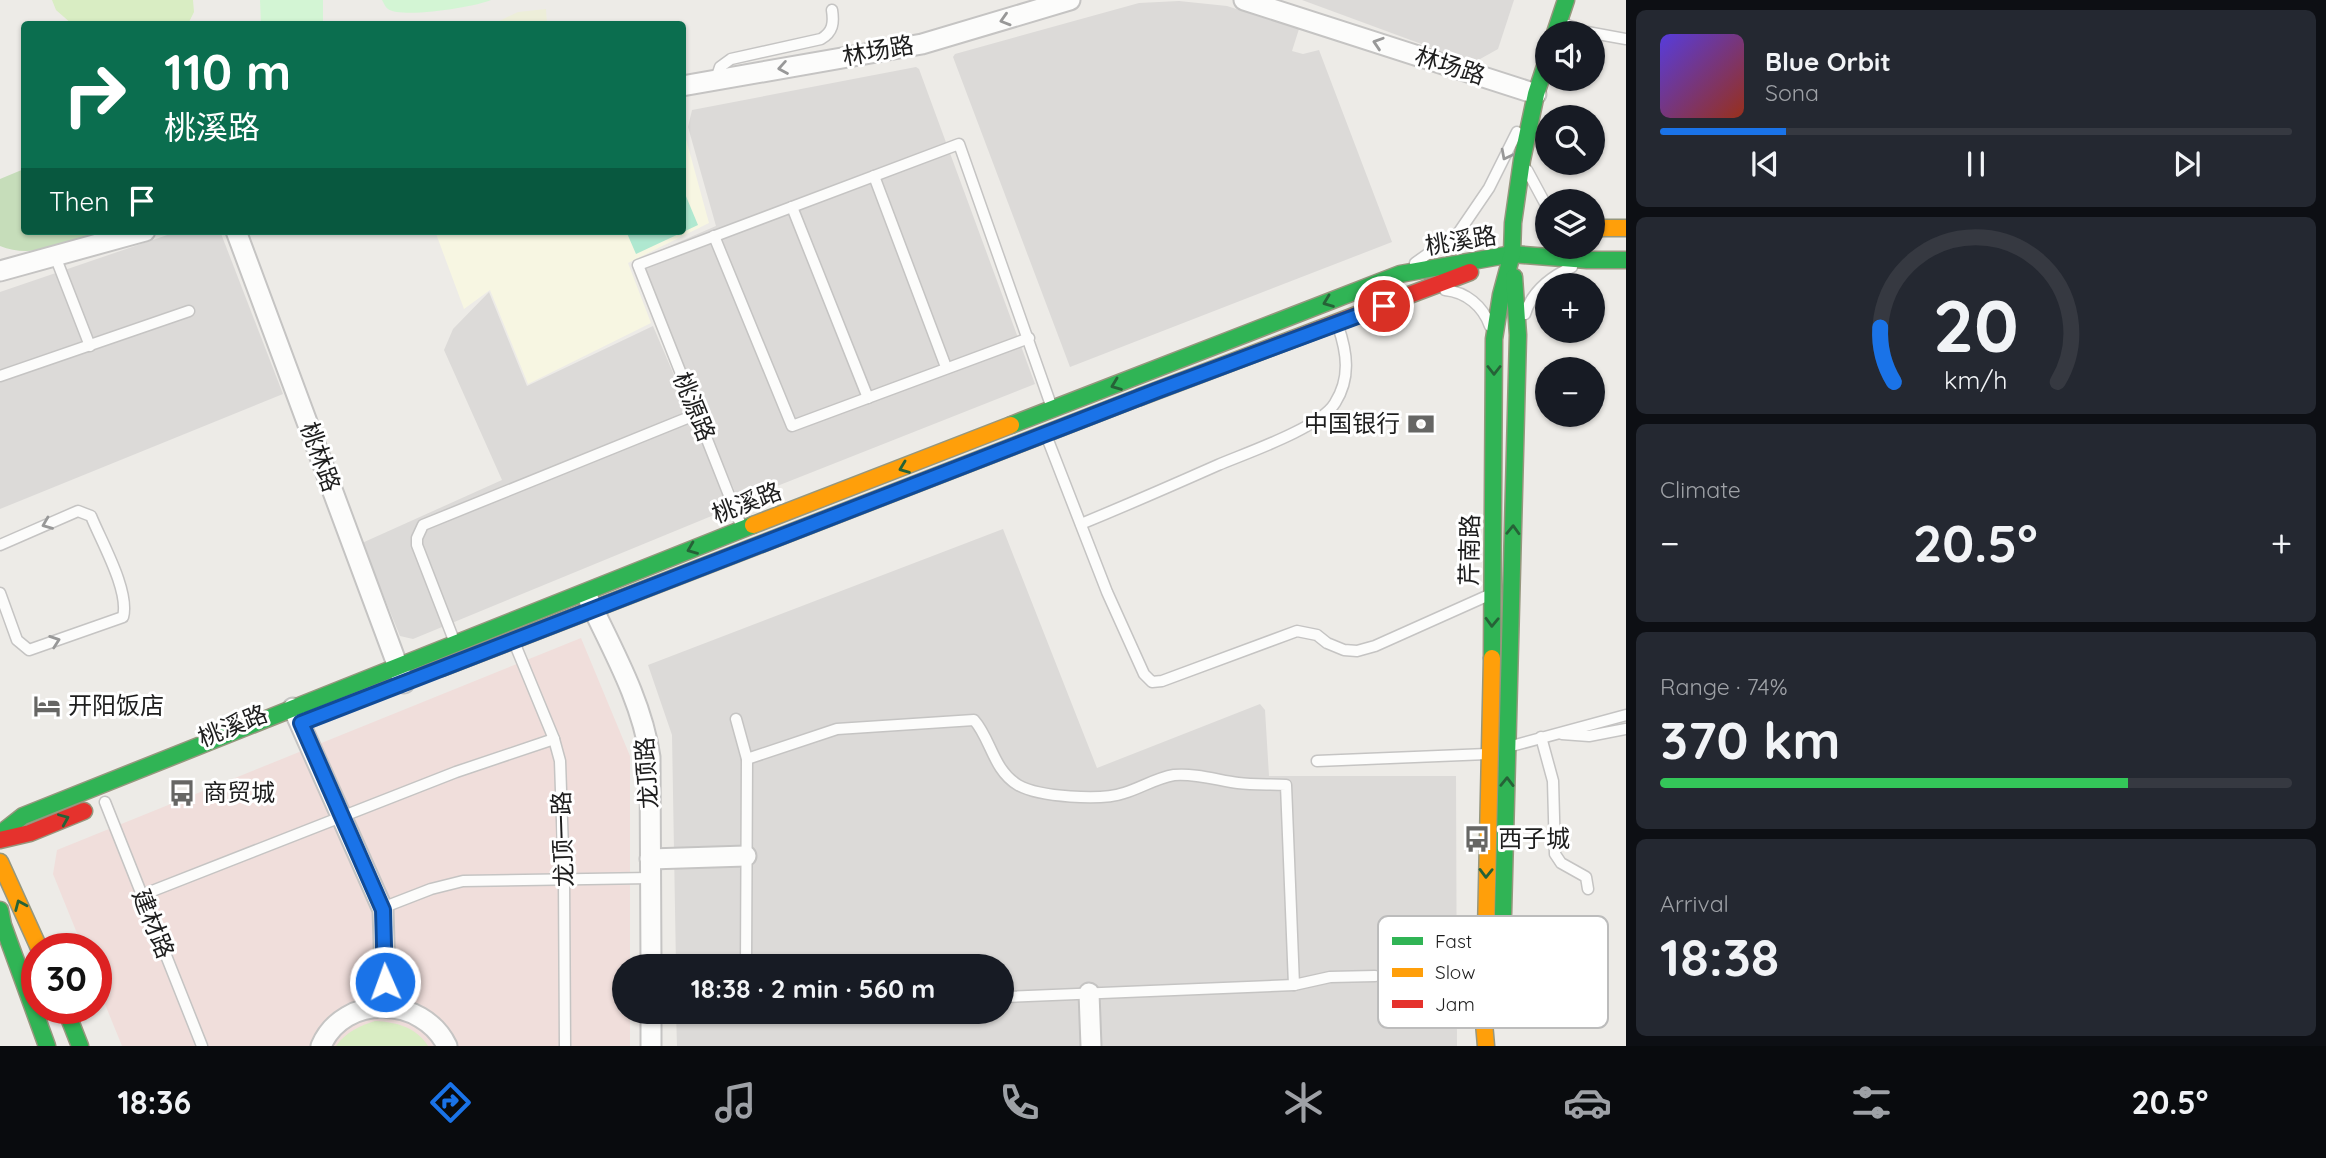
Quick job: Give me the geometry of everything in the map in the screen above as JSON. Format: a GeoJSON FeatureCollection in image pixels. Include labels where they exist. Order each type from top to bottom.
{"type":"FeatureCollection","features":[{"type":"Feature","properties":{"kind":"street","name":"林场路"},"geometry":{"type":"LineString","coordinates":[[686,85],[922,44],[1070,0]]}},
{"type":"Feature","properties":{"kind":"street","name":"林场路"},"geometry":{"type":"LineString","coordinates":[[1244,0],[1536,94]]}},
{"type":"Feature","properties":{"kind":"street"},"geometry":{"type":"LineString","coordinates":[[1559,21],[1566,0]]}},
{"type":"Feature","properties":{"kind":"street","name":"芹南路"},"geometry":{"type":"LineString","coordinates":[[1486,916],[1493,594],[1494,339],[1501,295],[1512,254],[1513,223],[1522,160],[1537,91]]}},
{"type":"Feature","properties":{"kind":"street"},"geometry":{"type":"LineString","coordinates":[[1605,228],[1626,228]]}},
{"type":"Feature","properties":{"kind":"street"},"geometry":{"type":"LineString","coordinates":[[0,271],[131,235]]}},
{"type":"Feature","properties":{"kind":"street","name":"桃林路"},"geometry":{"type":"LineString","coordinates":[[238,235],[407,678]]}},
{"type":"Feature","properties":{"kind":"street"},"geometry":{"type":"LineString","coordinates":[[1512,254],[1535,245]]}},
{"type":"Feature","properties":{"kind":"street"},"geometry":{"type":"LineString","coordinates":[[1512,254],[1626,260]]}},
{"type":"Feature","properties":{"kind":"street"},"geometry":{"type":"LineString","coordinates":[[1503,916],[1518,335],[1512,254]]}},
{"type":"Feature","properties":{"kind":"street","name":"桃溪路"},"geometry":{"type":"LineString","coordinates":[[0,834],[23,816],[301,719],[513,640],[589,600],[743,529],[1400,274],[1512,254]]}},
{"type":"Feature","properties":{"kind":"street","name":"桃溪路"},"geometry":{"type":"LineString","coordinates":[[407,678],[455,643],[750,548],[1053,430],[1430,289],[1512,254]]}},
{"type":"Feature","properties":{"kind":"street","name":"龙顶路"},"geometry":{"type":"LineString","coordinates":[[589,600],[635,700],[647,734],[650,757],[651,954]]}},
{"type":"Feature","properties":{"kind":"street"},"geometry":{"type":"LineString","coordinates":[[301,719],[382,908],[386,1006]]}},
{"type":"Feature","properties":{"kind":"street"},"geometry":{"type":"LineString","coordinates":[[0,841],[30,833],[111,799]]}},
{"type":"Feature","properties":{"kind":"street"},"geometry":{"type":"LineString","coordinates":[[650,869],[746,856]]}},
{"type":"Feature","properties":{"kind":"street"},"geometry":{"type":"LineString","coordinates":[[0,862],[32,933]]}},
{"type":"Feature","properties":{"kind":"street"},"geometry":{"type":"LineString","coordinates":[[0,910],[47,1046]]}},
{"type":"Feature","properties":{"kind":"street"},"geometry":{"type":"LineString","coordinates":[[1089,993],[1091,1046]]}},
{"type":"Feature","properties":{"kind":"street"},"geometry":{"type":"LineString","coordinates":[[321,1046],[324,1038],[341,1021],[362,1009],[386,1006],[408,1010],[427,1021],[443,1037],[447,1046]]}},
{"type":"Feature","properties":{"kind":"street"},"geometry":{"type":"LineString","coordinates":[[71,1024],[80,1046]]}},
{"type":"Feature","properties":{"kind":"street"},"geometry":{"type":"LineString","coordinates":[[651,1024],[651,1046]]}},
{"type":"Feature","properties":{"kind":"street","name":"芹南路"},"geometry":{"type":"LineString","coordinates":[[1484,1028],[1486,1046]]}},
{"type":"Feature","properties":{"kind":"street"},"geometry":{"type":"LineString","coordinates":[[1499,1046],[1501,1028]]}},
{"type":"Feature","properties":{"kind":"lane"},"geometry":{"type":"LineString","coordinates":[[716,79],[720,67],[731,59],[827,36],[832,27],[832,10]]}},
{"type":"Feature","properties":{"kind":"lane"},"geometry":{"type":"LineString","coordinates":[[1605,35],[1626,39]]}},
{"type":"Feature","properties":{"kind":"lane","name":"桃溪路"},"geometry":{"type":"LineString","coordinates":[[1400,274],[1459,232],[1489,188],[1536,94]]}},
{"type":"Feature","properties":{"kind":"lane"},"geometry":{"type":"LineString","coordinates":[[1029,338],[792,426],[714,236],[959,144],[1029,338],[1046,413],[1081,524],[1107,592],[1144,674],[1152,682],[1162,681],[1297,631],[1317,635],[1327,643],[1344,650],[1357,651],[1375,646],[1512,584]]}},
{"type":"Feature","properties":{"kind":"lane"},"geometry":{"type":"LineString","coordinates":[[1522,160],[1537,189]]}},
{"type":"Feature","properties":{"kind":"lane"},"geometry":{"type":"LineString","coordinates":[[874,176],[946,367]]}},
{"type":"Feature","properties":{"kind":"lane"},"geometry":{"type":"LineString","coordinates":[[792,207],[868,398]]}},
{"type":"Feature","properties":{"kind":"lane","name":"桃源路"},"geometry":{"type":"LineString","coordinates":[[714,236],[638,265],[750,548]]}},
{"type":"Feature","properties":{"kind":"lane"},"geometry":{"type":"LineString","coordinates":[[55,256],[90,346]]}},
{"type":"Feature","properties":{"kind":"lane"},"geometry":{"type":"LineString","coordinates":[[1518,335],[1529,303],[1542,286],[1554,276],[1587,260]]}},
{"type":"Feature","properties":{"kind":"lane"},"geometry":{"type":"LineString","coordinates":[[1430,289],[1466,295],[1487,318],[1494,339]]}},
{"type":"Feature","properties":{"kind":"lane"},"geometry":{"type":"LineString","coordinates":[[0,376],[189,312]]}},
{"type":"Feature","properties":{"kind":"lane"},"geometry":{"type":"LineString","coordinates":[[1081,524],[1289,435],[1323,415],[1335,405],[1345,383],[1346,350],[1337,324]]}},
{"type":"Feature","properties":{"kind":"lane"},"geometry":{"type":"LineString","coordinates":[[1046,413],[1053,430]]}},
{"type":"Feature","properties":{"kind":"lane"},"geometry":{"type":"LineString","coordinates":[[455,643],[417,545],[423,525],[697,414]]}},
{"type":"Feature","properties":{"kind":"lane"},"geometry":{"type":"LineString","coordinates":[[0,545],[78,511],[91,516],[122,590],[126,607],[123,617],[29,650],[17,640],[0,593]]}},
{"type":"Feature","properties":{"kind":"lane","name":"龙顶一路"},"geometry":{"type":"LineString","coordinates":[[513,640],[554,739],[560,761],[565,1046]]}},
{"type":"Feature","properties":{"kind":"lane"},"geometry":{"type":"LineString","coordinates":[[1317,761],[1488,754],[1626,715]]}},
{"type":"Feature","properties":{"kind":"lane"},"geometry":{"type":"LineString","coordinates":[[736,719],[747,759],[746,954]]}},
{"type":"Feature","properties":{"kind":"lane"},"geometry":{"type":"LineString","coordinates":[[747,759],[836,729],[974,720],[998,764],[1018,785],[1039,792],[1066,797],[1124,794],[1135,787],[1173,775],[1239,783],[1286,785],[1294,985]]}},
{"type":"Feature","properties":{"kind":"lane"},"geometry":{"type":"LineString","coordinates":[[1558,733],[1574,737],[1626,729]]}},
{"type":"Feature","properties":{"kind":"lane"},"geometry":{"type":"LineString","coordinates":[[1541,737],[1553,781],[1555,854],[1560,863],[1586,877],[1588,889]]}},
{"type":"Feature","properties":{"kind":"lane"},"geometry":{"type":"LineString","coordinates":[[142,895],[456,772],[554,739]]}},
{"type":"Feature","properties":{"kind":"lane","name":"建材路"},"geometry":{"type":"LineString","coordinates":[[111,799],[142,895],[202,1046]]}},
{"type":"Feature","properties":{"kind":"lane"},"geometry":{"type":"LineString","coordinates":[[382,908],[431,889],[463,881],[564,879],[650,869]]}},
{"type":"Feature","properties":{"kind":"lane"},"geometry":{"type":"LineString","coordinates":[[1014,996],[1294,985],[1330,977],[1375,976]]}},
{"type":"Feature","properties":{"kind":"shaded area"},"geometry":{"type":"Polygon","coordinates":[[[1302,0],[1514,0],[1498,49],[1473,63],[1302,0]]]}},
{"type":"Feature","properties":{"kind":"shaded area"},"geometry":{"type":"Polygon","coordinates":[[[1179,1],[1227,6],[1299,29],[1292,51],[1303,54],[1319,50],[1392,242],[1070,367],[953,57],[955,54],[1139,3],[1179,1]]]}},
{"type":"Feature","properties":{"kind":"shaded area"},"geometry":{"type":"Polygon","coordinates":[[[546,9],[547,21],[499,21],[518,12],[546,9]]]}},
{"type":"Feature","properties":{"kind":"shaded area"},"geometry":{"type":"Polygon","coordinates":[[[916,67],[919,69],[1035,384],[739,501],[635,261],[716,226],[688,127],[692,110],[916,67]]]}},
{"type":"Feature","properties":{"kind":"shaded area"},"geometry":{"type":"Polygon","coordinates":[[[686,139],[709,223],[686,234],[686,139]]]}},
{"type":"Feature","properties":{"kind":"shaded area"},"geometry":{"type":"Polygon","coordinates":[[[167,235],[222,235],[283,394],[0,509],[0,292],[167,235]]]}},
{"type":"Feature","properties":{"kind":"shaded area"},"geometry":{"type":"Polygon","coordinates":[[[436,235],[685,235],[628,263],[651,323],[528,384],[490,290],[464,309],[436,235]]]}},
{"type":"Feature","properties":{"kind":"shaded area"},"geometry":{"type":"Polygon","coordinates":[[[489,292],[527,386],[653,326],[731,508],[413,639],[400,636],[362,543],[502,480],[444,350],[453,329],[489,292]]]}},
{"type":"Feature","properties":{"kind":"shaded area"},"geometry":{"type":"Polygon","coordinates":[[[1003,529],[1097,768],[1260,704],[1265,710],[1269,776],[1456,776],[1457,916],[1378,916],[1378,1028],[1457,1028],[1457,1046],[677,1046],[676,1024],[1014,1024],[1014,954],[676,954],[672,735],[648,665],[1003,529]]]}},
{"type":"Feature","properties":{"kind":"shaded area","name":"商贸城"},"geometry":{"type":"Polygon","coordinates":[[[581,638],[630,756],[630,954],[612,954],[612,1024],[630,1024],[630,1046],[122,1046],[112,1021],[112,933],[77,933],[53,874],[57,850],[581,638]]]}},
{"type":"Feature","properties":{"kind":"green space"},"geometry":{"type":"Polygon","coordinates":[[[52,0],[193,0],[194,12],[190,21],[69,21],[56,10],[52,0]]]}},
{"type":"Feature","properties":{"kind":"green space"},"geometry":{"type":"Polygon","coordinates":[[[260,0],[323,0],[323,21],[261,21],[260,0]]]}},
{"type":"Feature","properties":{"kind":"green space"},"geometry":{"type":"Polygon","coordinates":[[[382,0],[491,0],[455,9],[408,13],[388,9],[382,0]]]}},
{"type":"Feature","properties":{"kind":"green space"},"geometry":{"type":"Polygon","coordinates":[[[21,170],[21,235],[91,235],[39,250],[13,250],[0,246],[0,179],[21,170]]]}},
{"type":"Feature","properties":{"kind":"green space"},"geometry":{"type":"Polygon","coordinates":[[[686,196],[698,225],[686,231],[686,196]]]}},
{"type":"Feature","properties":{"kind":"green space"},"geometry":{"type":"Polygon","coordinates":[[[628,235],[677,235],[636,254],[628,235]]]}},
{"type":"Feature","properties":{"kind":"green space"},"geometry":{"type":"Polygon","coordinates":[[[375,1021],[405,1027],[418,1034],[428,1046],[336,1046],[353,1030],[375,1021]]]}},
{"type":"Feature","properties":{"kind":"traffic: fast"},"geometry":{"type":"LineString","coordinates":[[1559,21],[1566,0]]}},
{"type":"Feature","properties":{"kind":"traffic: fast"},"geometry":{"type":"LineString","coordinates":[[1492,658],[1494,339],[1501,295],[1512,254],[1513,223],[1522,160],[1537,91]]}},
{"type":"Feature","properties":{"kind":"traffic: fast"},"geometry":{"type":"LineString","coordinates":[[1011,425],[1400,274],[1512,254],[1626,260]]}},
{"type":"Feature","properties":{"kind":"traffic: fast"},"geometry":{"type":"LineString","coordinates":[[1503,914],[1518,335],[1514,277]]}},
{"type":"Feature","properties":{"kind":"traffic: fast"},"geometry":{"type":"LineString","coordinates":[[442,668],[1140,397]]}},
{"type":"Feature","properties":{"kind":"traffic: fast"},"geometry":{"type":"LineString","coordinates":[[0,834],[23,816],[753,525]]}},
{"type":"Feature","properties":{"kind":"traffic: fast"},"geometry":{"type":"LineString","coordinates":[[0,910],[47,1046]]}},
{"type":"Feature","properties":{"kind":"traffic: fast"},"geometry":{"type":"LineString","coordinates":[[71,1024],[80,1046]]}},
{"type":"Feature","properties":{"kind":"traffic: slow"},"geometry":{"type":"LineString","coordinates":[[1605,228],[1626,228]]}},
{"type":"Feature","properties":{"kind":"traffic: slow"},"geometry":{"type":"LineString","coordinates":[[753,525],[1011,425]]}},
{"type":"Feature","properties":{"kind":"traffic: slow"},"geometry":{"type":"LineString","coordinates":[[1486,916],[1492,658]]}},
{"type":"Feature","properties":{"kind":"traffic: slow"},"geometry":{"type":"LineString","coordinates":[[0,862],[32,933]]}},
{"type":"Feature","properties":{"kind":"traffic: slow"},"geometry":{"type":"LineString","coordinates":[[1484,1028],[1486,1046]]}},
{"type":"Feature","properties":{"kind":"traffic: jam"},"geometry":{"type":"LineString","coordinates":[[1140,397],[1470,272]]}},
{"type":"Feature","properties":{"kind":"traffic: jam"},"geometry":{"type":"LineString","coordinates":[[0,840],[30,833],[84,811]]}},
{"type":"Feature","properties":{"kind":"place","name":"中国银行"},"geometry":{"type":"Point","coordinates":[1421,424]}},
{"type":"Feature","properties":{"kind":"place","name":"开阳饭店"},"geometry":{"type":"Point","coordinates":[47,706]}},
{"type":"Feature","properties":{"kind":"place","name":"商贸城"},"geometry":{"type":"Point","coordinates":[182,793]}},
{"type":"Feature","properties":{"kind":"place","name":"西子城"},"geometry":{"type":"Point","coordinates":[1477,839]}},
{"type":"Feature","properties":{"kind":"route"},"geometry":{"type":"LineString","coordinates":[[385,982],[383,910],[301,723],[1156,391],[1384,306]]}}]}
